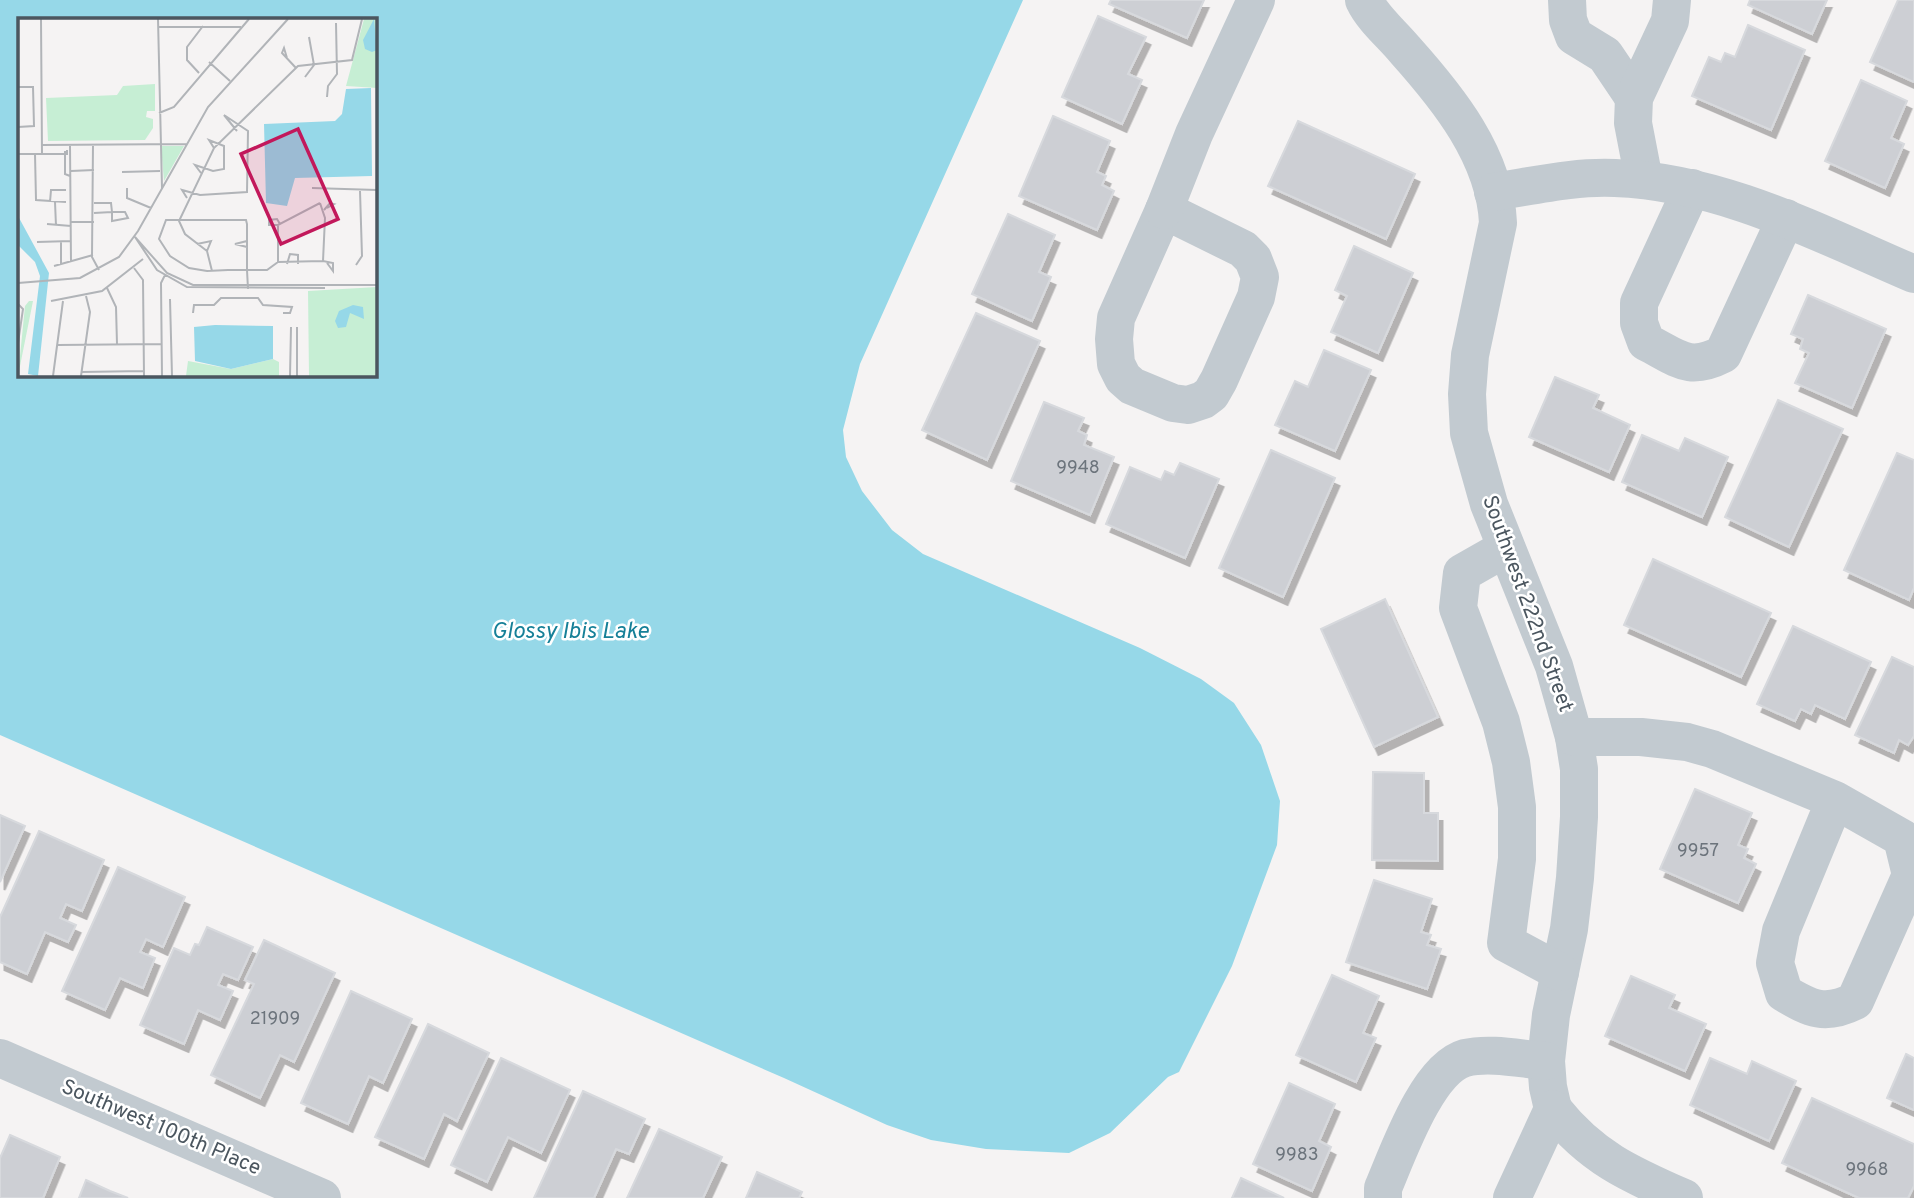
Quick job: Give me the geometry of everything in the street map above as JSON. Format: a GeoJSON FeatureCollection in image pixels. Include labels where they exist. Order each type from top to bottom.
{"type":"FeatureCollection","features":[{"type":"Feature","properties":{"kind":"street"},"geometry":{"type":"LineString","coordinates":[[1164,210],[1243,249],[1254,259],[1260,277],[1256,297],[1219,380],[1211,394],[1188,405],[1172,403],[1132,386],[1123,378],[1116,364],[1116,318],[1194,134],[1256,0]]}},
{"type":"Feature","properties":{"kind":"street","name":"Southwest 222nd Street"},"geometry":{"type":"LineString","coordinates":[[1364,0],[1459,116],[1481,156],[1497,206],[1498,223],[1470,355],[1467,394],[1469,433],[1478,471],[1506,548],[1554,666],[1574,737],[1579,769],[1579,817],[1569,929],[1551,1014],[1546,1060],[1553,1109]]}},
{"type":"Feature","properties":{"kind":"street"},"geometry":{"type":"LineString","coordinates":[[1567,0],[1568,20],[1574,36],[1605,55],[1634,98]]}},
{"type":"Feature","properties":{"kind":"street"},"geometry":{"type":"LineString","coordinates":[[1644,180],[1633,123],[1634,98],[1670,21],[1672,0]]}},
{"type":"Feature","properties":{"kind":"street"},"geometry":{"type":"LineString","coordinates":[[1493,192],[1577,180],[1612,178],[1692,188],[1786,218],[1914,274]]}},
{"type":"Feature","properties":{"kind":"street"},"geometry":{"type":"LineString","coordinates":[[1692,188],[1639,303],[1639,323],[1646,342],[1689,364],[1707,363],[1723,354],[1786,218]]}},
{"type":"Feature","properties":{"kind":"street"},"geometry":{"type":"LineString","coordinates":[[1506,548],[1462,573],[1458,607],[1489,688],[1511,762],[1517,807],[1517,859],[1506,943],[1560,972]]}},
{"type":"Feature","properties":{"kind":"street"},"geometry":{"type":"LineString","coordinates":[[1574,737],[1641,737],[1687,742],[1737,758],[1835,800],[1902,838],[1911,875],[1855,1001],[1837,1010],[1803,1004],[1784,993],[1775,963],[1781,931],[1835,800]]}},
{"type":"Feature","properties":{"kind":"street"},"geometry":{"type":"LineString","coordinates":[[1383,1198],[1383,1188],[1421,1105],[1433,1082],[1448,1067],[1464,1059],[1485,1056],[1546,1060]]}},
{"type":"Feature","properties":{"kind":"street","name":"Southwest 100th Place"},"geometry":{"type":"LineString","coordinates":[[0,1058],[322,1198]]}},
{"type":"Feature","properties":{"kind":"street"},"geometry":{"type":"LineString","coordinates":[[1512,1198],[1553,1109],[1569,1129],[1606,1160],[1684,1198]]}},
{"type":"Feature","properties":{"kind":"water","name":"Glossy Ibis Lake"},"geometry":{"type":"Polygon","coordinates":[[[0,0],[1023,0],[860,364],[843,430],[846,457],[862,491],[892,530],[923,554],[1140,648],[1201,679],[1234,703],[1261,745],[1280,801],[1277,845],[1232,966],[1179,1072],[1168,1077],[1110,1133],[1069,1153],[986,1149],[931,1140],[887,1125],[0,735],[0,0]]]}},
{"type":"Feature","properties":{"kind":"building"},"geometry":{"type":"Polygon","coordinates":[[[1111,0],[1204,0],[1187,38],[1109,4],[1111,0]]]}},
{"type":"Feature","properties":{"kind":"building"},"geometry":{"type":"Polygon","coordinates":[[[1750,0],[1827,0],[1812,34],[1748,5],[1750,0]]]}},
{"type":"Feature","properties":{"kind":"building"},"geometry":{"type":"Polygon","coordinates":[[[1898,0],[1914,0],[1914,82],[1870,62],[1898,0]]]}},
{"type":"Feature","properties":{"kind":"building"},"geometry":{"type":"Polygon","coordinates":[[[1098,16],[1146,37],[1128,74],[1142,80],[1122,124],[1062,97],[1098,16]]]}},
{"type":"Feature","properties":{"kind":"building"},"geometry":{"type":"Polygon","coordinates":[[[1748,25],[1805,50],[1771,130],[1692,96],[1709,57],[1721,62],[1725,53],[1735,57],[1748,25]]]}},
{"type":"Feature","properties":{"kind":"building"},"geometry":{"type":"Polygon","coordinates":[[[1861,80],[1907,101],[1891,138],[1904,144],[1885,188],[1825,161],[1861,80]]]}},
{"type":"Feature","properties":{"kind":"building"},"geometry":{"type":"Polygon","coordinates":[[[1053,116],[1110,141],[1097,172],[1106,176],[1102,185],[1114,191],[1097,230],[1019,196],[1053,116]]]}},
{"type":"Feature","properties":{"kind":"building"},"geometry":{"type":"Polygon","coordinates":[[[1298,121],[1415,174],[1386,239],[1268,186],[1298,121]]]}},
{"type":"Feature","properties":{"kind":"building"},"geometry":{"type":"Polygon","coordinates":[[[1008,214],[1055,235],[1039,272],[1051,277],[1032,321],[972,294],[1008,214]]]}},
{"type":"Feature","properties":{"kind":"building"},"geometry":{"type":"Polygon","coordinates":[[[1354,246],[1413,273],[1378,353],[1331,332],[1347,296],[1335,290],[1354,246]]]}},
{"type":"Feature","properties":{"kind":"building"},"geometry":{"type":"Polygon","coordinates":[[[1808,295],[1886,329],[1852,408],[1795,383],[1809,353],[1800,349],[1803,339],[1791,334],[1808,295]]]}},
{"type":"Feature","properties":{"kind":"building"},"geometry":{"type":"Polygon","coordinates":[[[976,313],[1040,341],[987,460],[922,430],[976,313]]]}},
{"type":"Feature","properties":{"kind":"building"},"geometry":{"type":"Polygon","coordinates":[[[1324,350],[1371,370],[1335,451],[1275,425],[1295,381],[1308,387],[1324,350]]]}},
{"type":"Feature","properties":{"kind":"building"},"geometry":{"type":"Polygon","coordinates":[[[1555,377],[1599,395],[1593,408],[1630,425],[1609,472],[1529,437],[1555,377]]]}},
{"type":"Feature","properties":{"kind":"building"},"geometry":{"type":"Polygon","coordinates":[[[1778,400],[1843,429],[1789,547],[1725,517],[1778,400]]]}},
{"type":"Feature","properties":{"kind":"building"},"geometry":{"type":"Polygon","coordinates":[[[1044,402],[1084,418],[1078,431],[1087,435],[1084,445],[1114,457],[1090,515],[1011,481],[1044,402]]]}},
{"type":"Feature","properties":{"kind":"building"},"geometry":{"type":"Polygon","coordinates":[[[1642,435],[1679,451],[1685,438],[1728,457],[1702,517],[1622,482],[1642,435]]]}},
{"type":"Feature","properties":{"kind":"building"},"geometry":{"type":"Polygon","coordinates":[[[1271,450],[1335,478],[1283,597],[1219,568],[1271,450]]]}},
{"type":"Feature","properties":{"kind":"building"},"geometry":{"type":"Polygon","coordinates":[[[1897,453],[1914,460],[1914,588],[1909,600],[1844,570],[1897,453]]]}},
{"type":"Feature","properties":{"kind":"building"},"geometry":{"type":"Polygon","coordinates":[[[1180,463],[1219,479],[1185,558],[1106,524],[1130,467],[1161,480],[1165,471],[1174,475],[1180,463]]]}},
{"type":"Feature","properties":{"kind":"building"},"geometry":{"type":"Polygon","coordinates":[[[1653,559],[1771,613],[1741,677],[1624,625],[1653,559]]]}},
{"type":"Feature","properties":{"kind":"building"},"geometry":{"type":"Polygon","coordinates":[[[1385,599],[1438,717],[1374,747],[1321,629],[1385,599]]]}},
{"type":"Feature","properties":{"kind":"building"},"geometry":{"type":"Polygon","coordinates":[[[1793,626],[1871,662],[1845,719],[1815,705],[1811,714],[1801,709],[1795,721],[1757,704],[1793,626]]]}},
{"type":"Feature","properties":{"kind":"building"},"geometry":{"type":"Polygon","coordinates":[[[1892,657],[1914,667],[1914,736],[1908,745],[1899,740],[1894,753],[1855,735],[1892,657]]]}},
{"type":"Feature","properties":{"kind":"building"},"geometry":{"type":"Polygon","coordinates":[[[1373,772],[1424,773],[1424,813],[1438,813],[1438,861],[1372,860],[1373,772]]]}},
{"type":"Feature","properties":{"kind":"building"},"geometry":{"type":"Polygon","coordinates":[[[1695,789],[1752,813],[1738,845],[1748,849],[1744,858],[1756,864],[1738,903],[1660,869],[1695,789]]]}},
{"type":"Feature","properties":{"kind":"building"},"geometry":{"type":"Polygon","coordinates":[[[0,815],[25,826],[0,882],[0,815]]]}},
{"type":"Feature","properties":{"kind":"building"},"geometry":{"type":"Polygon","coordinates":[[[39,831],[104,860],[82,911],[66,904],[60,918],[76,925],[68,942],[45,932],[27,974],[0,962],[0,917],[39,831]]]}},
{"type":"Feature","properties":{"kind":"building"},"geometry":{"type":"Polygon","coordinates":[[[118,867],[185,897],[163,947],[146,939],[140,952],[155,958],[143,988],[120,978],[105,1010],[62,991],[118,867]]]}},
{"type":"Feature","properties":{"kind":"building"},"geometry":{"type":"Polygon","coordinates":[[[1374,880],[1432,899],[1421,932],[1431,935],[1427,945],[1441,949],[1427,989],[1346,962],[1374,880]]]}},
{"type":"Feature","properties":{"kind":"building"},"geometry":{"type":"Polygon","coordinates":[[[207,927],[253,947],[238,980],[223,974],[218,985],[233,991],[220,1020],[198,1010],[184,1044],[140,1025],[174,948],[190,955],[195,944],[199,945],[207,927]]]}},
{"type":"Feature","properties":{"kind":"building"},"geometry":{"type":"Polygon","coordinates":[[[264,940],[335,973],[294,1062],[280,1055],[260,1098],[211,1075],[254,984],[245,980],[264,940]]]}},
{"type":"Feature","properties":{"kind":"building"},"geometry":{"type":"Polygon","coordinates":[[[1332,975],[1379,996],[1363,1033],[1376,1038],[1356,1082],[1296,1055],[1332,975]]]}},
{"type":"Feature","properties":{"kind":"building"},"geometry":{"type":"Polygon","coordinates":[[[1631,976],[1675,995],[1669,1008],[1706,1024],[1685,1071],[1605,1036],[1631,976]]]}},
{"type":"Feature","properties":{"kind":"building"},"geometry":{"type":"Polygon","coordinates":[[[351,991],[412,1019],[383,1083],[369,1076],[348,1124],[301,1103],[351,991]]]}},
{"type":"Feature","properties":{"kind":"building"},"geometry":{"type":"Polygon","coordinates":[[[428,1024],[489,1053],[457,1121],[444,1114],[424,1159],[375,1137],[428,1024]]]}},
{"type":"Feature","properties":{"kind":"building"},"geometry":{"type":"Polygon","coordinates":[[[1906,1054],[1914,1058],[1914,1110],[1887,1098],[1906,1054]]]}},
{"type":"Feature","properties":{"kind":"building"},"geometry":{"type":"Polygon","coordinates":[[[501,1058],[570,1090],[541,1153],[508,1137],[487,1182],[451,1165],[501,1058]]]}},
{"type":"Feature","properties":{"kind":"building"},"geometry":{"type":"Polygon","coordinates":[[[1710,1058],[1747,1074],[1752,1061],[1796,1081],[1769,1141],[1690,1105],[1710,1058]]]}},
{"type":"Feature","properties":{"kind":"building"},"geometry":{"type":"Polygon","coordinates":[[[1289,1083],[1335,1104],[1319,1141],[1331,1147],[1312,1191],[1253,1164],[1289,1083]]]}},
{"type":"Feature","properties":{"kind":"building"},"geometry":{"type":"Polygon","coordinates":[[[583,1091],[645,1119],[629,1154],[616,1149],[594,1198],[534,1198],[583,1091]]]}},
{"type":"Feature","properties":{"kind":"building"},"geometry":{"type":"Polygon","coordinates":[[[1812,1098],[1914,1144],[1914,1186],[1908,1198],[1859,1198],[1782,1163],[1812,1098]]]}},
{"type":"Feature","properties":{"kind":"building"},"geometry":{"type":"Polygon","coordinates":[[[659,1129],[722,1157],[703,1198],[627,1198],[659,1129]]]}},
{"type":"Feature","properties":{"kind":"building"},"geometry":{"type":"Polygon","coordinates":[[[10,1135],[60,1157],[43,1198],[0,1198],[0,1158],[10,1135]]]}},
{"type":"Feature","properties":{"kind":"building"},"geometry":{"type":"Polygon","coordinates":[[[757,1172],[802,1192],[799,1198],[746,1198],[757,1172]]]}},
{"type":"Feature","properties":{"kind":"building"},"geometry":{"type":"Polygon","coordinates":[[[1241,1178],[1284,1198],[1232,1198],[1241,1178]]]}},
{"type":"Feature","properties":{"kind":"building"},"geometry":{"type":"Polygon","coordinates":[[[86,1180],[110,1191],[128,1198],[79,1198],[86,1180]]]}}]}
